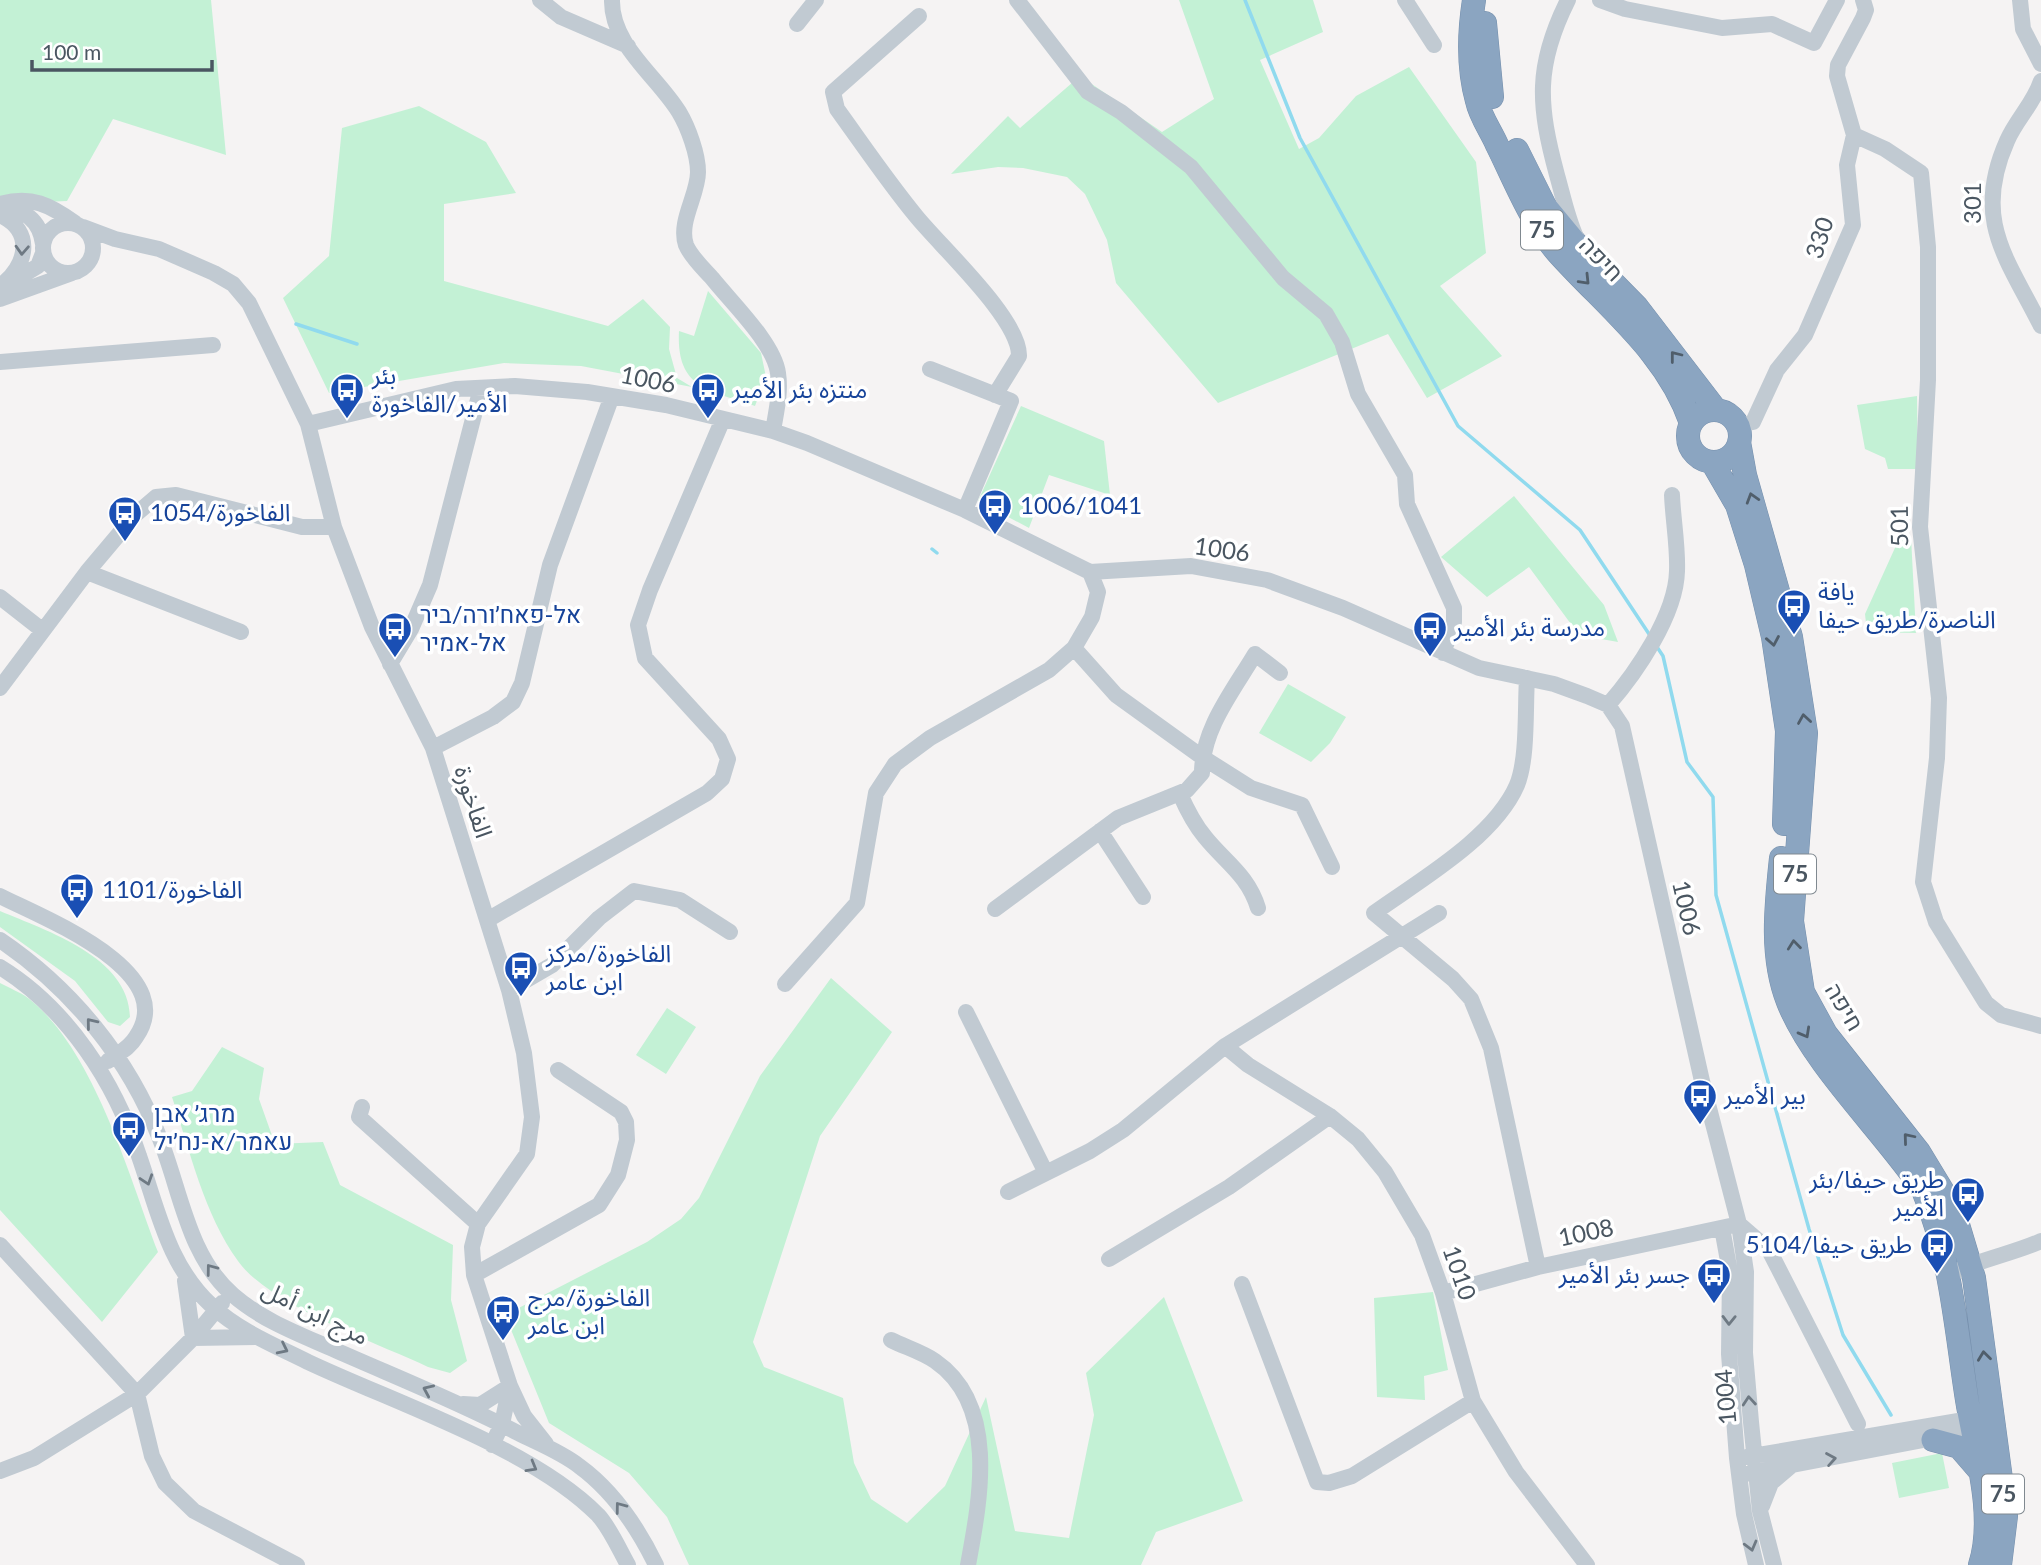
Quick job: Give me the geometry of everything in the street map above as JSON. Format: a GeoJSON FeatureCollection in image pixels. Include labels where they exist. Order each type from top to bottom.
{"type":"FeatureCollection","features":[{"type":"Feature","properties":{"kind":"highway","name":"חיפה"},"geometry":{"type":"LineString","coordinates":[[1474,0],[1471,56],[1477,102],[1525,205],[1556,250],[1638,336],[1670,379],[1683,401],[1691,423]]}},
{"type":"Feature","properties":{"kind":"highway","name":"חיפה"},"geometry":{"type":"LineString","coordinates":[[1490,0],[1485,24],[1492,100],[1545,206],[1583,253],[1637,307],[1716,410]]}},
{"type":"Feature","properties":{"kind":"highway"},"geometry":{"type":"LineString","coordinates":[[1691,423],[1702,413],[1716,410],[1732,417],[1738,433],[1729,457],[1712,462]]}},
{"type":"Feature","properties":{"kind":"highway","name":"75"},"geometry":{"type":"LineString","coordinates":[[1691,423],[1688,440],[1690,449],[1703,460],[1712,462]]}},
{"type":"Feature","properties":{"kind":"highway","name":"חיפה"},"geometry":{"type":"LineString","coordinates":[[1738,433],[1745,475],[1791,637],[1806,733],[1792,920],[1803,992],[1826,1034],[1939,1181],[1953,1208],[1973,1270],[1978,1470],[1984,1506],[1985,1551],[1980,1565]]}},
{"type":"Feature","properties":{"kind":"highway","name":"חיפה"},"geometry":{"type":"LineString","coordinates":[[1712,462],[1737,505],[1756,565],[1773,637],[1787,730],[1783,827],[1775,918],[1778,958],[1788,1002],[1811,1044],[1923,1190],[1935,1218],[1978,1425],[2006,1516],[2000,1565]]}},
{"type":"Feature","properties":{"kind":"highway"},"geometry":{"type":"LineString","coordinates":[[1933,1440],[1959,1447],[1978,1470]]}},
{"type":"Feature","properties":{"kind":"street"},"geometry":{"type":"LineString","coordinates":[[540,0],[561,17],[628,46]]}},
{"type":"Feature","properties":{"kind":"street"},"geometry":{"type":"LineString","coordinates":[[611,0],[611,13],[628,46],[679,112],[696,158],[698,173],[684,230],[689,252],[769,349],[778,372],[779,399],[773,431]]}},
{"type":"Feature","properties":{"kind":"street"},"geometry":{"type":"LineString","coordinates":[[797,24],[816,0]]}},
{"type":"Feature","properties":{"kind":"street"},"geometry":{"type":"LineString","coordinates":[[1017,0],[1088,92],[1121,112],[1191,167],[1283,278],[1326,314],[1342,342],[1358,394],[1405,475],[1407,504],[1454,608],[1454,622],[1443,653]]}},
{"type":"Feature","properties":{"kind":"street"},"geometry":{"type":"LineString","coordinates":[[1405,0],[1434,45]]}},
{"type":"Feature","properties":{"kind":"street"},"geometry":{"type":"LineString","coordinates":[[1567,0],[1551,41],[1543,70],[1541,94],[1547,137],[1583,253]]}},
{"type":"Feature","properties":{"kind":"street"},"geometry":{"type":"LineString","coordinates":[[1600,0],[1625,9],[1722,28],[1772,24],[1814,43],[1838,0]]}},
{"type":"Feature","properties":{"kind":"street","name":"330"},"geometry":{"type":"LineString","coordinates":[[1738,433],[1753,422],[1777,370],[1805,335],[1853,225],[1847,165],[1854,135],[1837,76],[1838,65],[1866,10],[1863,0]]}},
{"type":"Feature","properties":{"kind":"street"},"geometry":{"type":"LineString","coordinates":[[2020,0],[2024,29],[2041,64]]}},
{"type":"Feature","properties":{"kind":"street"},"geometry":{"type":"LineString","coordinates":[[919,16],[833,92],[837,109],[908,206],[1003,316],[1014,336],[1019,356],[995,395]]}},
{"type":"Feature","properties":{"kind":"street","name":"301"},"geometry":{"type":"LineString","coordinates":[[2040,85],[2000,157],[1992,201],[1997,240],[2041,326]]}},
{"type":"Feature","properties":{"kind":"street","name":"501"},"geometry":{"type":"LineString","coordinates":[[1854,135],[1885,149],[1922,173],[1928,247],[1928,380],[1920,527],[1939,698],[1937,758],[1923,882],[1936,922],[1986,1003],[2001,1015],[2041,1026]]}},
{"type":"Feature","properties":{"kind":"street"},"geometry":{"type":"LineString","coordinates":[[1545,206],[1555,211],[1561,189]]}},
{"type":"Feature","properties":{"kind":"street"},"geometry":{"type":"LineString","coordinates":[[0,204],[34,200],[56,209],[93,239],[94,248],[89,261],[72,273],[0,299]]}},
{"type":"Feature","properties":{"kind":"street"},"geometry":{"type":"LineString","coordinates":[[0,287],[19,268],[24,246],[21,234],[13,223],[0,213],[9,209],[28,215],[41,230],[43,249],[55,270],[72,273]]}},
{"type":"Feature","properties":{"kind":"street"},"geometry":{"type":"LineString","coordinates":[[0,287],[38,266],[51,229],[66,222],[79,225]]}},
{"type":"Feature","properties":{"kind":"street","name":"الفاخورة"},"geometry":{"type":"LineString","coordinates":[[79,225],[140,246],[159,249],[233,284],[249,303],[265,330],[308,425],[334,527],[390,664],[433,748],[489,919],[509,990],[524,1054],[532,1117],[527,1154],[478,1224],[472,1247],[474,1275],[510,1386],[502,1424],[492,1445]]}},
{"type":"Feature","properties":{"kind":"street","name":"الفاخورة"},"geometry":{"type":"LineString","coordinates":[[89,261],[112,249],[140,246]]}},
{"type":"Feature","properties":{"kind":"street"},"geometry":{"type":"LineString","coordinates":[[0,362],[213,345]]}},
{"type":"Feature","properties":{"kind":"street"},"geometry":{"type":"LineString","coordinates":[[930,369],[1012,401],[965,510]]}},
{"type":"Feature","properties":{"kind":"street","name":"1006"},"geometry":{"type":"LineString","coordinates":[[308,425],[456,389],[515,386],[612,396],[723,419],[773,431],[965,510],[1090,572],[1191,566],[1244,574],[1343,608],[1479,668],[1554,684],[1608,705],[1622,726],[1702,1081],[1739,1224]]}},
{"type":"Feature","properties":{"kind":"street"},"geometry":{"type":"LineString","coordinates":[[390,664],[411,629],[430,585],[481,388]]}},
{"type":"Feature","properties":{"kind":"street"},"geometry":{"type":"LineString","coordinates":[[433,748],[493,717],[513,702],[522,683],[550,565],[612,396]]}},
{"type":"Feature","properties":{"kind":"street"},"geometry":{"type":"LineString","coordinates":[[489,919],[707,793],[722,779],[728,760],[719,739],[645,658],[638,625],[650,590],[723,419]]}},
{"type":"Feature","properties":{"kind":"street"},"geometry":{"type":"LineString","coordinates":[[0,688],[88,572],[135,515],[156,497],[176,495],[302,527],[334,527]]}},
{"type":"Feature","properties":{"kind":"street"},"geometry":{"type":"LineString","coordinates":[[1608,705],[1643,658],[1674,596],[1677,571],[1672,495]]}},
{"type":"Feature","properties":{"kind":"street"},"geometry":{"type":"LineString","coordinates":[[88,572],[241,632]]}},
{"type":"Feature","properties":{"kind":"street"},"geometry":{"type":"LineString","coordinates":[[785,984],[857,903],[876,793],[895,764],[930,738],[1049,670],[1073,648],[1092,617],[1098,592],[1090,572]]}},
{"type":"Feature","properties":{"kind":"street"},"geometry":{"type":"LineString","coordinates":[[0,597],[43,630]]}},
{"type":"Feature","properties":{"kind":"street"},"geometry":{"type":"LineString","coordinates":[[1073,648],[1116,695],[1202,757],[1251,788],[1303,805],[1332,867]]}},
{"type":"Feature","properties":{"kind":"street"},"geometry":{"type":"LineString","coordinates":[[995,909],[1118,818],[1180,794],[1202,773],[1202,757],[1212,726],[1255,654],[1280,673]]}},
{"type":"Feature","properties":{"kind":"street"},"geometry":{"type":"LineString","coordinates":[[1527,678],[1522,761],[1517,784],[1480,833],[1374,913],[1401,938],[1454,979],[1471,999],[1491,1048],[1538,1267]]}},
{"type":"Feature","properties":{"kind":"street"},"geometry":{"type":"LineString","coordinates":[[1180,794],[1204,837],[1244,876],[1258,908]]}},
{"type":"Feature","properties":{"kind":"street"},"geometry":{"type":"LineString","coordinates":[[1100,831],[1143,897]]}},
{"type":"Feature","properties":{"kind":"street"},"geometry":{"type":"LineString","coordinates":[[509,990],[552,965],[599,918],[634,891],[680,900],[730,932]]}},
{"type":"Feature","properties":{"kind":"street"},"geometry":{"type":"LineString","coordinates":[[0,896],[83,937],[114,958],[133,980],[143,1003],[145,1021],[131,1044],[97,1069]]}},
{"type":"Feature","properties":{"kind":"street"},"geometry":{"type":"LineString","coordinates":[[1008,1192],[1090,1151],[1123,1130],[1225,1046],[1439,913]]}},
{"type":"Feature","properties":{"kind":"street","name":"مرج ابن أمل"},"geometry":{"type":"LineString","coordinates":[[0,940],[32,961],[76,1005],[116,1055],[142,1096],[156,1128],[189,1226],[207,1266],[231,1293],[262,1318],[502,1424],[579,1466],[617,1502],[656,1565]]}},
{"type":"Feature","properties":{"kind":"street","name":"مرج ابن أمل"},"geometry":{"type":"LineString","coordinates":[[0,967],[15,976],[61,1017],[97,1069],[120,1107],[164,1234],[182,1272],[216,1310],[258,1337],[492,1445],[574,1494],[600,1517],[628,1565]]}},
{"type":"Feature","properties":{"kind":"street"},"geometry":{"type":"LineString","coordinates":[[966,1013],[1046,1173]]}},
{"type":"Feature","properties":{"kind":"street","name":"1010"},"geometry":{"type":"LineString","coordinates":[[1225,1046],[1248,1065],[1331,1116],[1358,1139],[1385,1172],[1422,1235],[1443,1293],[1473,1401],[1516,1472],[1587,1565]]}},
{"type":"Feature","properties":{"kind":"street"},"geometry":{"type":"LineString","coordinates":[[474,1275],[599,1205],[618,1175],[627,1140],[626,1122],[621,1112],[558,1070]]}},
{"type":"Feature","properties":{"kind":"street"},"geometry":{"type":"LineString","coordinates":[[362,1107],[359,1117],[478,1224]]}},
{"type":"Feature","properties":{"kind":"street"},"geometry":{"type":"LineString","coordinates":[[1109,1259],[1229,1187],[1331,1116]]}},
{"type":"Feature","properties":{"kind":"street"},"geometry":{"type":"LineString","coordinates":[[1739,1224],[1769,1250],[1858,1424]]}},
{"type":"Feature","properties":{"kind":"street","name":"1008"},"geometry":{"type":"LineString","coordinates":[[1443,1293],[1538,1267],[1739,1224]]}},
{"type":"Feature","properties":{"kind":"street","name":"1004"},"geometry":{"type":"LineString","coordinates":[[1739,1224],[1746,1272],[1745,1353],[1755,1464],[1760,1511],[1774,1565]]}},
{"type":"Feature","properties":{"kind":"street","name":"1004"},"geometry":{"type":"LineString","coordinates":[[1722,1228],[1730,1272],[1729,1354],[1737,1458],[1744,1514],[1756,1565]]}},
{"type":"Feature","properties":{"kind":"street"},"geometry":{"type":"LineString","coordinates":[[1948,1276],[1973,1270],[2041,1241]]}},
{"type":"Feature","properties":{"kind":"street"},"geometry":{"type":"LineString","coordinates":[[0,1245],[136,1394],[152,1456],[174,1492],[194,1511],[297,1565]]}},
{"type":"Feature","properties":{"kind":"street"},"geometry":{"type":"LineString","coordinates":[[182,1272],[189,1297],[192,1338]]}},
{"type":"Feature","properties":{"kind":"street"},"geometry":{"type":"LineString","coordinates":[[1242,1284],[1317,1482],[1329,1483],[1352,1476],[1473,1401]]}},
{"type":"Feature","properties":{"kind":"street"},"geometry":{"type":"LineString","coordinates":[[0,1471],[34,1458],[136,1394],[192,1338],[231,1293]]}},
{"type":"Feature","properties":{"kind":"street"},"geometry":{"type":"LineString","coordinates":[[192,1338],[258,1337]]}},
{"type":"Feature","properties":{"kind":"street"},"geometry":{"type":"LineString","coordinates":[[891,1340],[934,1360],[962,1388],[975,1420],[981,1496],[968,1565]]}},
{"type":"Feature","properties":{"kind":"street"},"geometry":{"type":"LineString","coordinates":[[459,1404],[480,1405],[510,1386],[524,1416],[549,1448]]}},
{"type":"Feature","properties":{"kind":"street"},"geometry":{"type":"LineString","coordinates":[[1752,1434],[1788,1458],[1933,1440],[1978,1425]]}},
{"type":"Feature","properties":{"kind":"street"},"geometry":{"type":"LineString","coordinates":[[1740,1475],[1755,1464],[1978,1425]]}},
{"type":"Feature","properties":{"kind":"street"},"geometry":{"type":"LineString","coordinates":[[1737,1458],[1755,1464]]}},
{"type":"Feature","properties":{"kind":"street"},"geometry":{"type":"LineString","coordinates":[[1760,1511],[1771,1483],[1788,1458]]}},
{"type":"Feature","properties":{"kind":"green space"},"geometry":{"type":"Polygon","coordinates":[[[0,0],[211,0],[226,155],[113,119],[67,201],[0,204],[0,0]]]}},
{"type":"Feature","properties":{"kind":"green space"},"geometry":{"type":"Polygon","coordinates":[[[1179,0],[1313,0],[1323,32],[1260,60],[1299,149],[1319,138],[1356,96],[1409,67],[1476,162],[1486,253],[1440,286],[1502,356],[1427,398],[1388,334],[1218,403],[1116,283],[1107,240],[1085,194],[1067,177],[1023,168],[998,167],[951,174],[1008,116],[1020,128],[1080,76],[1162,132],[1214,99],[1179,0]]]}},
{"type":"Feature","properties":{"kind":"green space"},"geometry":{"type":"Polygon","coordinates":[[[419,106],[486,142],[516,193],[444,204],[444,281],[608,326],[643,299],[670,327],[669,349],[677,378],[692,387],[581,366],[504,363],[329,393],[283,298],[329,256],[342,128],[419,106]]]}},
{"type":"Feature","properties":{"kind":"green space"},"geometry":{"type":"Polygon","coordinates":[[[708,291],[761,353],[766,377],[755,406],[710,391],[690,376],[683,365],[679,331],[694,336],[708,291]]]}},
{"type":"Feature","properties":{"kind":"green space"},"geometry":{"type":"Polygon","coordinates":[[[1917,396],[1918,469],[1888,469],[1885,458],[1865,449],[1857,405],[1917,396]]]}},
{"type":"Feature","properties":{"kind":"green space"},"geometry":{"type":"Polygon","coordinates":[[[1021,406],[1104,441],[1110,495],[1049,475],[1029,528],[978,501],[1021,406]]]}},
{"type":"Feature","properties":{"kind":"green space"},"geometry":{"type":"Polygon","coordinates":[[[1514,496],[1604,605],[1618,642],[1579,635],[1529,567],[1487,597],[1441,557],[1514,496]]]}},
{"type":"Feature","properties":{"kind":"green space"},"geometry":{"type":"Polygon","coordinates":[[[1911,537],[1916,633],[1867,632],[1865,614],[1899,539],[1911,537]]]}},
{"type":"Feature","properties":{"kind":"green space"},"geometry":{"type":"Polygon","coordinates":[[[1288,684],[1346,717],[1330,743],[1311,762],[1259,733],[1288,684]]]}},
{"type":"Feature","properties":{"kind":"green space"},"geometry":{"type":"Polygon","coordinates":[[[0,911],[62,938],[101,962],[116,978],[126,996],[130,1017],[120,1026],[108,1022],[75,981],[0,927],[0,911]]]}},
{"type":"Feature","properties":{"kind":"green space"},"geometry":{"type":"Polygon","coordinates":[[[831,978],[892,1032],[820,1136],[753,1342],[764,1367],[843,1398],[854,1463],[871,1499],[907,1523],[945,1486],[986,1397],[1015,1531],[1069,1538],[1094,1415],[1086,1373],[1164,1297],[1243,1501],[1156,1532],[1141,1565],[689,1565],[667,1517],[629,1473],[549,1423],[505,1315],[647,1242],[681,1219],[699,1198],[760,1076],[831,978]]]}},
{"type":"Feature","properties":{"kind":"green space"},"geometry":{"type":"Polygon","coordinates":[[[0,983],[28,998],[51,1020],[72,1049],[107,1116],[158,1252],[102,1322],[0,1210],[0,983]]]}},
{"type":"Feature","properties":{"kind":"green space"},"geometry":{"type":"Polygon","coordinates":[[[667,1008],[696,1027],[666,1074],[636,1055],[667,1008]]]}},
{"type":"Feature","properties":{"kind":"green space"},"geometry":{"type":"Polygon","coordinates":[[[222,1047],[264,1068],[259,1099],[275,1144],[323,1142],[340,1185],[453,1245],[451,1300],[467,1361],[450,1373],[428,1367],[354,1335],[298,1308],[274,1293],[238,1261],[207,1203],[172,1097],[192,1091],[222,1047]]]}},
{"type":"Feature","properties":{"kind":"green space"},"geometry":{"type":"Polygon","coordinates":[[[1433,1292],[1448,1370],[1424,1376],[1425,1400],[1377,1397],[1374,1298],[1433,1292]]]}},
{"type":"Feature","properties":{"kind":"green space"},"geometry":{"type":"Polygon","coordinates":[[[1942,1453],[1949,1488],[1899,1498],[1892,1463],[1942,1453]]]}},
{"type":"Feature","properties":{"kind":"waterway"},"geometry":{"type":"LineString","coordinates":[[1245,0],[1300,138],[1458,426],[1580,530],[1651,637]]}},
{"type":"Feature","properties":{"kind":"waterway"},"geometry":{"type":"LineString","coordinates":[[296,324],[357,344]]}},
{"type":"Feature","properties":{"kind":"waterway"},"geometry":{"type":"LineString","coordinates":[[932,549],[937,553]]}},
{"type":"Feature","properties":{"kind":"waterway"},"geometry":{"type":"LineString","coordinates":[[1657,647],[1663,656],[1687,762],[1713,797],[1716,895],[1809,1229],[1843,1335],[1891,1415]]}},
{"type":"Feature","properties":{"kind":"place","name":"بئر الأمير/الفاخورة"},"geometry":{"type":"Point","coordinates":[347,420]}},
{"type":"Feature","properties":{"kind":"place","name":"منتزه بئر الأمير"},"geometry":{"type":"Point","coordinates":[708,420]}},
{"type":"Feature","properties":{"kind":"place","name":"1006/1041"},"geometry":{"type":"Point","coordinates":[995,536]}},
{"type":"Feature","properties":{"kind":"place","name":"الفاخورة/1054"},"geometry":{"type":"Point","coordinates":[125,543]}},
{"type":"Feature","properties":{"kind":"place","name":"يافة الناصرة/طريق حيفا"},"geometry":{"type":"Point","coordinates":[1794,636]}},
{"type":"Feature","properties":{"kind":"place","name":"مدرسة بئر الأمير"},"geometry":{"type":"Point","coordinates":[1430,658]}},
{"type":"Feature","properties":{"kind":"place","name":"אל-פאח׳ורה/ביר אל-אמיר"},"geometry":{"type":"Point","coordinates":[395,659]}},
{"type":"Feature","properties":{"kind":"place","name":"الفاخورة/1101"},"geometry":{"type":"Point","coordinates":[77,920]}},
{"type":"Feature","properties":{"kind":"place","name":"الفاخورة/مركز ابن عامر"},"geometry":{"type":"Point","coordinates":[521,998]}},
{"type":"Feature","properties":{"kind":"place","name":"بير الأمير"},"geometry":{"type":"Point","coordinates":[1700,1126]}},
{"type":"Feature","properties":{"kind":"place","name":"מרג׳ אבן עאמר/א-נח׳יל"},"geometry":{"type":"Point","coordinates":[129,1158]}},
{"type":"Feature","properties":{"kind":"place","name":"طريق حيفا/بئر الأمير"},"geometry":{"type":"Point","coordinates":[1968,1224]}},
{"type":"Feature","properties":{"kind":"place","name":"طريق حيفا/5104"},"geometry":{"type":"Point","coordinates":[1937,1275]}},
{"type":"Feature","properties":{"kind":"place","name":"جسر بئر الأمير"},"geometry":{"type":"Point","coordinates":[1714,1305]}},
{"type":"Feature","properties":{"kind":"place","name":"الفاخورة/مرج ابن عامر"},"geometry":{"type":"Point","coordinates":[503,1342]}}]}
